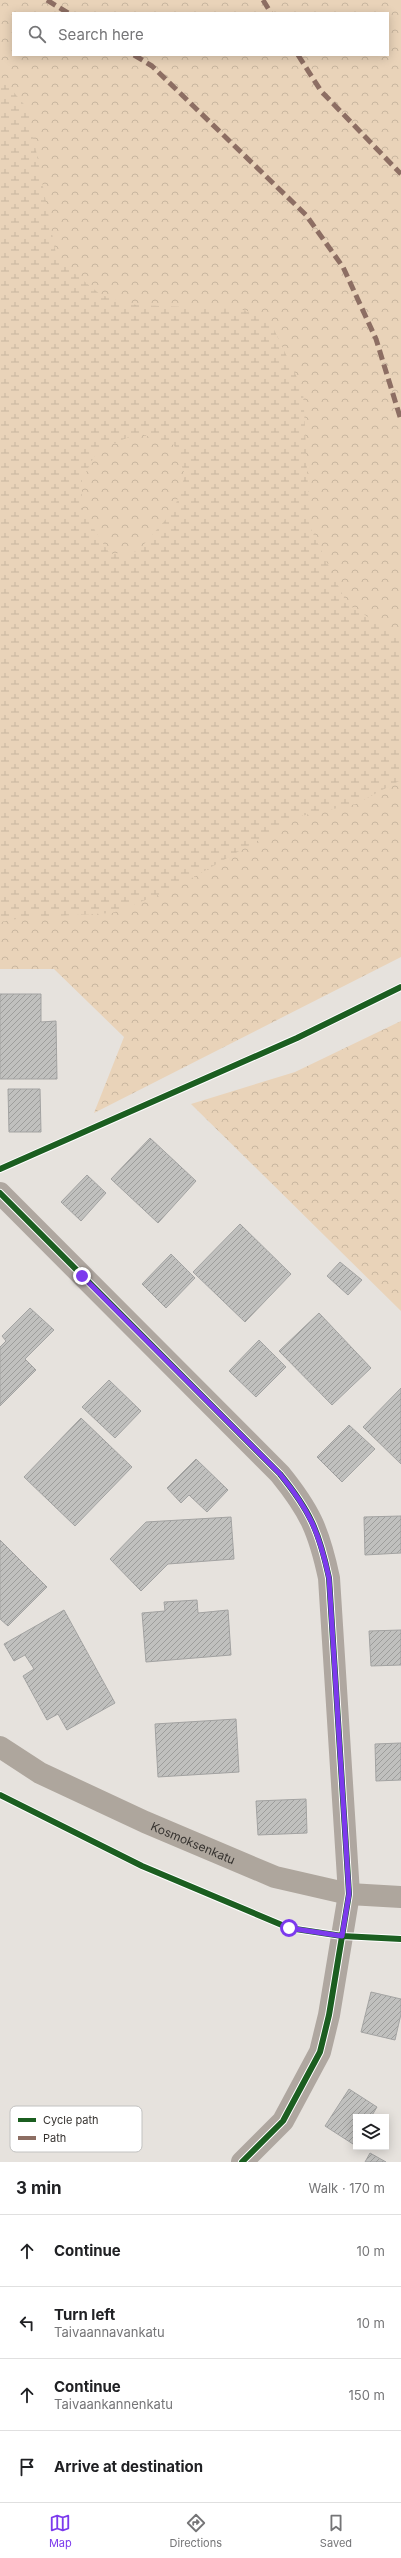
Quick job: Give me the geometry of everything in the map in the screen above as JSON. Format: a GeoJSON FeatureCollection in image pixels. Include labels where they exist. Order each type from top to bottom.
{"type":"FeatureCollection","features":[{"type":"Feature","properties":{"kind":"street"},"geometry":{"type":"LineString","coordinates":[[0,1193],[280,1474],[302,1500],[320,1537],[329,1578],[349,1894],[329,2015],[320,2052],[283,2121],[242,2162]]}},
{"type":"Feature","properties":{"kind":"street","name":"Kosmoksenkatu"},"geometry":{"type":"LineString","coordinates":[[0,1747],[47,1776],[145,1822],[275,1877],[349,1894],[401,1897]]}},
{"type":"Feature","properties":{"kind":"green space"},"geometry":{"type":"Polygon","coordinates":[[[0,0],[401,0],[401,957],[94,1113],[124,1037],[54,969],[0,969],[0,0]]]}},
{"type":"Feature","properties":{"kind":"green space"},"geometry":{"type":"Polygon","coordinates":[[[0,76],[28,109],[57,259],[101,295],[136,305],[240,309],[268,317],[303,390],[310,527],[347,604],[401,637],[401,780],[356,804],[301,816],[171,890],[112,913],[22,918],[0,922],[0,76]],[[138,433],[97,451],[82,480],[82,510],[110,554],[138,551],[174,510],[185,475],[174,445],[138,433]]]}},
{"type":"Feature","properties":{"kind":"green space"},"geometry":{"type":"Polygon","coordinates":[[[401,1021],[401,1311],[191,1104],[295,1072],[401,1021]]]}},
{"type":"Feature","properties":{"kind":"building"},"geometry":{"type":"Polygon","coordinates":[[[0,994],[41,994],[41,1022],[56,1021],[57,1079],[0,1079],[0,994]]]}},
{"type":"Feature","properties":{"kind":"building"},"geometry":{"type":"Polygon","coordinates":[[[8,1089],[40,1089],[41,1132],[9,1132],[8,1089]]]}},
{"type":"Feature","properties":{"kind":"building"},"geometry":{"type":"Polygon","coordinates":[[[150,1138],[196,1181],[158,1223],[111,1179],[150,1138]]]}},
{"type":"Feature","properties":{"kind":"building"},"geometry":{"type":"Polygon","coordinates":[[[87,1175],[106,1193],[81,1221],[61,1202],[87,1175]]]}},
{"type":"Feature","properties":{"kind":"building"},"geometry":{"type":"Polygon","coordinates":[[[240,1224],[291,1274],[245,1322],[193,1272],[240,1224]]]}},
{"type":"Feature","properties":{"kind":"building"},"geometry":{"type":"Polygon","coordinates":[[[171,1254],[195,1278],[166,1308],[142,1284],[171,1254]]]}},
{"type":"Feature","properties":{"kind":"building"},"geometry":{"type":"Polygon","coordinates":[[[340,1262],[362,1280],[348,1295],[327,1276],[340,1262]]]}},
{"type":"Feature","properties":{"kind":"building"},"geometry":{"type":"Polygon","coordinates":[[[30,1308],[54,1330],[25,1359],[36,1370],[0,1406],[0,1347],[6,1341],[2,1336],[30,1308]]]}},
{"type":"Feature","properties":{"kind":"building"},"geometry":{"type":"Polygon","coordinates":[[[319,1313],[371,1368],[332,1405],[279,1351],[319,1313]]]}},
{"type":"Feature","properties":{"kind":"building"},"geometry":{"type":"Polygon","coordinates":[[[259,1340],[286,1367],[256,1397],[229,1371],[259,1340]]]}},
{"type":"Feature","properties":{"kind":"building"},"geometry":{"type":"Polygon","coordinates":[[[109,1380],[141,1411],[115,1438],[82,1407],[109,1380]]]}},
{"type":"Feature","properties":{"kind":"building"},"geometry":{"type":"Polygon","coordinates":[[[401,1388],[401,1464],[363,1427],[401,1388]]]}},
{"type":"Feature","properties":{"kind":"building"},"geometry":{"type":"Polygon","coordinates":[[[81,1418],[132,1467],[75,1526],[24,1477],[81,1418]]]}},
{"type":"Feature","properties":{"kind":"building"},"geometry":{"type":"Polygon","coordinates":[[[349,1425],[375,1449],[342,1482],[317,1457],[349,1425]]]}},
{"type":"Feature","properties":{"kind":"building"},"geometry":{"type":"Polygon","coordinates":[[[196,1459],[228,1490],[207,1512],[189,1495],[181,1503],[167,1488],[196,1459]]]}},
{"type":"Feature","properties":{"kind":"building"},"geometry":{"type":"Polygon","coordinates":[[[401,1516],[401,1553],[365,1555],[364,1517],[401,1516]]]}},
{"type":"Feature","properties":{"kind":"building"},"geometry":{"type":"Polygon","coordinates":[[[231,1517],[234,1559],[168,1564],[141,1591],[110,1559],[146,1522],[231,1517]]]}},
{"type":"Feature","properties":{"kind":"building"},"geometry":{"type":"Polygon","coordinates":[[[0,1540],[47,1587],[8,1626],[0,1619],[0,1540]]]}},
{"type":"Feature","properties":{"kind":"building"},"geometry":{"type":"Polygon","coordinates":[[[197,1600],[198,1613],[228,1610],[231,1655],[146,1662],[142,1613],[165,1611],[164,1602],[197,1600]]]}},
{"type":"Feature","properties":{"kind":"building"},"geometry":{"type":"Polygon","coordinates":[[[64,1610],[115,1703],[67,1730],[58,1714],[47,1720],[23,1676],[34,1669],[25,1655],[14,1661],[4,1644],[64,1610]]]}},
{"type":"Feature","properties":{"kind":"building"},"geometry":{"type":"Polygon","coordinates":[[[401,1630],[401,1665],[371,1666],[369,1631],[401,1630]]]}},
{"type":"Feature","properties":{"kind":"building"},"geometry":{"type":"Polygon","coordinates":[[[236,1719],[239,1772],[158,1777],[155,1724],[236,1719]]]}},
{"type":"Feature","properties":{"kind":"building"},"geometry":{"type":"Polygon","coordinates":[[[401,1743],[401,1780],[376,1781],[375,1744],[401,1743]]]}},
{"type":"Feature","properties":{"kind":"building"},"geometry":{"type":"Polygon","coordinates":[[[306,1799],[307,1833],[258,1835],[256,1801],[306,1799]]]}},
{"type":"Feature","properties":{"kind":"building"},"geometry":{"type":"Polygon","coordinates":[[[371,1992],[401,1999],[401,2014],[395,2040],[361,2032],[371,1992]]]}},
{"type":"Feature","properties":{"kind":"building"},"geometry":{"type":"Polygon","coordinates":[[[349,2089],[377,2107],[373,2114],[353,2114],[353,2144],[325,2126],[349,2089]]]}},
{"type":"Feature","properties":{"kind":"building"},"geometry":{"type":"Polygon","coordinates":[[[370,2153],[386,2162],[365,2162],[370,2153]]]}},
{"type":"Feature","properties":{"kind":"marked path"},"geometry":{"type":"LineString","coordinates":[[47,0],[66,12]]}},
{"type":"Feature","properties":{"kind":"marked path"},"geometry":{"type":"LineString","coordinates":[[263,0],[270,12]]}},
{"type":"Feature","properties":{"kind":"marked path"},"geometry":{"type":"LineString","coordinates":[[136,56],[152,66],[306,215],[343,267],[376,339],[401,420]]}},
{"type":"Feature","properties":{"kind":"marked path"},"geometry":{"type":"LineString","coordinates":[[299,56],[321,91],[401,174]]}},
{"type":"Feature","properties":{"kind":"cycle path"},"geometry":{"type":"LineString","coordinates":[[0,1169],[297,1038],[401,987]]}},
{"type":"Feature","properties":{"kind":"cycle path"},"geometry":{"type":"LineString","coordinates":[[0,1193],[280,1474],[299,1499],[312,1522],[321,1547],[329,1578],[349,1894],[329,2015],[320,2052],[283,2121],[242,2162]]}},
{"type":"Feature","properties":{"kind":"cycle path"},"geometry":{"type":"LineString","coordinates":[[0,1795],[142,1866],[289,1928],[342,1936],[401,1939]]}},
{"type":"Feature","properties":{"kind":"route"},"geometry":{"type":"LineString","coordinates":[[82,1276],[280,1474],[302,1500],[320,1537],[329,1578],[349,1894],[342,1936],[289,1928]]}}]}
